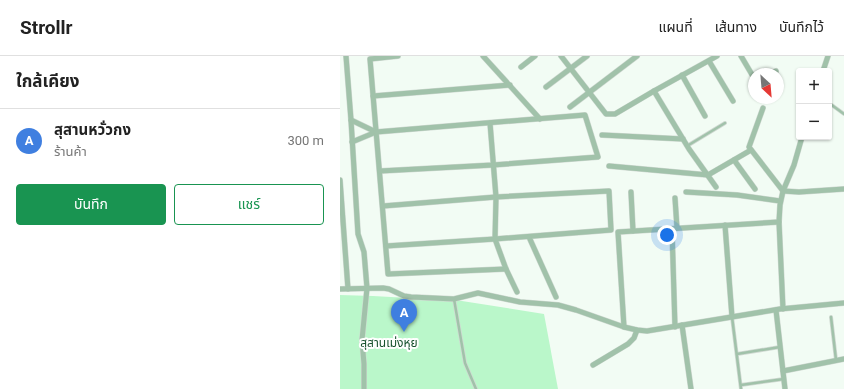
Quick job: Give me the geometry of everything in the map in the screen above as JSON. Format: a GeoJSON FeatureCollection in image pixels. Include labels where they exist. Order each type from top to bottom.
{"type":"FeatureCollection","features":[{"type":"Feature","properties":{"kind":"street"},"geometry":{"type":"LineString","coordinates":[[346,56],[358,234],[364,252],[366,288],[362,340],[364,389]]}},
{"type":"Feature","properties":{"kind":"street"},"geometry":{"type":"LineString","coordinates":[[398,56],[370,59],[388,274],[506,269]]}},
{"type":"Feature","properties":{"kind":"street"},"geometry":{"type":"LineString","coordinates":[[483,56],[540,119]]}},
{"type":"Feature","properties":{"kind":"street"},"geometry":{"type":"LineString","coordinates":[[520,67],[535,56]]}},
{"type":"Feature","properties":{"kind":"street"},"geometry":{"type":"LineString","coordinates":[[561,56],[606,114],[615,114],[717,56]]}},
{"type":"Feature","properties":{"kind":"street"},"geometry":{"type":"LineString","coordinates":[[546,87],[587,56]]}},
{"type":"Feature","properties":{"kind":"street"},"geometry":{"type":"LineString","coordinates":[[570,107],[637,56]]}},
{"type":"Feature","properties":{"kind":"street"},"geometry":{"type":"LineString","coordinates":[[741,56],[748,68]]}},
{"type":"Feature","properties":{"kind":"street"},"geometry":{"type":"LineString","coordinates":[[824,68],[828,56]]}},
{"type":"Feature","properties":{"kind":"street"},"geometry":{"type":"LineString","coordinates":[[709,61],[733,101]]}},
{"type":"Feature","properties":{"kind":"street"},"geometry":{"type":"LineString","coordinates":[[682,76],[705,116]]}},
{"type":"Feature","properties":{"kind":"street"},"geometry":{"type":"LineString","coordinates":[[373,96],[510,85]]}},
{"type":"Feature","properties":{"kind":"street"},"geometry":{"type":"LineString","coordinates":[[654,91],[687,146],[716,187]]}},
{"type":"Feature","properties":{"kind":"street"},"geometry":{"type":"LineString","coordinates":[[763,108],[749,147],[783,191],[799,192],[844,190]]}},
{"type":"Feature","properties":{"kind":"street"},"geometry":{"type":"LineString","coordinates":[[352,142],[376,132],[586,115],[598,156],[493,165],[380,171]]}},
{"type":"Feature","properties":{"kind":"street"},"geometry":{"type":"LineString","coordinates":[[351,120],[376,132]]}},
{"type":"Feature","properties":{"kind":"street"},"geometry":{"type":"LineString","coordinates":[[490,123],[496,197],[496,239],[506,269],[517,292]]}},
{"type":"Feature","properties":{"kind":"street"},"geometry":{"type":"LineString","coordinates":[[602,135],[683,139]]}},
{"type":"Feature","properties":{"kind":"street"},"geometry":{"type":"LineString","coordinates":[[783,309],[779,222],[780,201],[794,165],[801,140]]}},
{"type":"Feature","properties":{"kind":"street"},"geometry":{"type":"LineString","coordinates":[[609,166],[708,175],[751,150]]}},
{"type":"Feature","properties":{"kind":"street"},"geometry":{"type":"LineString","coordinates":[[734,160],[755,189]]}},
{"type":"Feature","properties":{"kind":"street"},"geometry":{"type":"LineString","coordinates":[[340,180],[342,231],[348,289]]}},
{"type":"Feature","properties":{"kind":"street"},"geometry":{"type":"LineString","coordinates":[[383,206],[496,197],[610,191],[611,230],[386,246]]}},
{"type":"Feature","properties":{"kind":"street"},"geometry":{"type":"LineString","coordinates":[[631,192],[633,231]]}},
{"type":"Feature","properties":{"kind":"street"},"geometry":{"type":"LineString","coordinates":[[686,192],[737,195],[780,201]]}},
{"type":"Feature","properties":{"kind":"street"},"geometry":{"type":"LineString","coordinates":[[675,198],[675,327]]}},
{"type":"Feature","properties":{"kind":"street"},"geometry":{"type":"LineString","coordinates":[[624,327],[618,232],[779,222]]}},
{"type":"Feature","properties":{"kind":"street"},"geometry":{"type":"LineString","coordinates":[[725,226],[732,317]]}},
{"type":"Feature","properties":{"kind":"street"},"geometry":{"type":"LineString","coordinates":[[529,237],[556,297]]}},
{"type":"Feature","properties":{"kind":"street"},"geometry":{"type":"LineString","coordinates":[[340,289],[383,288],[389,289],[404,296],[454,299],[478,293],[520,302],[558,305],[624,327],[648,331],[783,309],[844,303]]}},
{"type":"Feature","properties":{"kind":"street"},"geometry":{"type":"LineString","coordinates":[[776,310],[785,389]]}},
{"type":"Feature","properties":{"kind":"street"},"geometry":{"type":"LineString","coordinates":[[682,325],[691,389]]}},
{"type":"Feature","properties":{"kind":"street"},"geometry":{"type":"LineString","coordinates":[[592,365],[628,344],[634,338],[636,330]]}},
{"type":"Feature","properties":{"kind":"street"},"geometry":{"type":"LineString","coordinates":[[783,370],[844,359]]}},
{"type":"Feature","properties":{"kind":"lane"},"geometry":{"type":"LineString","coordinates":[[830,104],[844,114]]}},
{"type":"Feature","properties":{"kind":"lane"},"geometry":{"type":"LineString","coordinates":[[687,146],[725,123]]}},
{"type":"Feature","properties":{"kind":"lane"},"geometry":{"type":"LineString","coordinates":[[454,299],[465,363],[476,389]]}},
{"type":"Feature","properties":{"kind":"lane"},"geometry":{"type":"LineString","coordinates":[[732,317],[741,389]]}},
{"type":"Feature","properties":{"kind":"lane"},"geometry":{"type":"LineString","coordinates":[[831,317],[836,360]]}},
{"type":"Feature","properties":{"kind":"lane"},"geometry":{"type":"LineString","coordinates":[[737,354],[780,347]]}},
{"type":"Feature","properties":{"kind":"lane"},"geometry":{"type":"LineString","coordinates":[[740,385],[784,379]]}},
{"type":"Feature","properties":{"kind":"green space","name":"สุสานเม่งหุย"},"geometry":{"type":"Polygon","coordinates":[[[340,295],[462,301],[544,314],[558,389],[340,389],[340,295]]]}},
{"type":"Feature","properties":{"kind":"place","name":"สุสานหวั่วกง"},"geometry":{"type":"Point","coordinates":[404,332]}}]}
